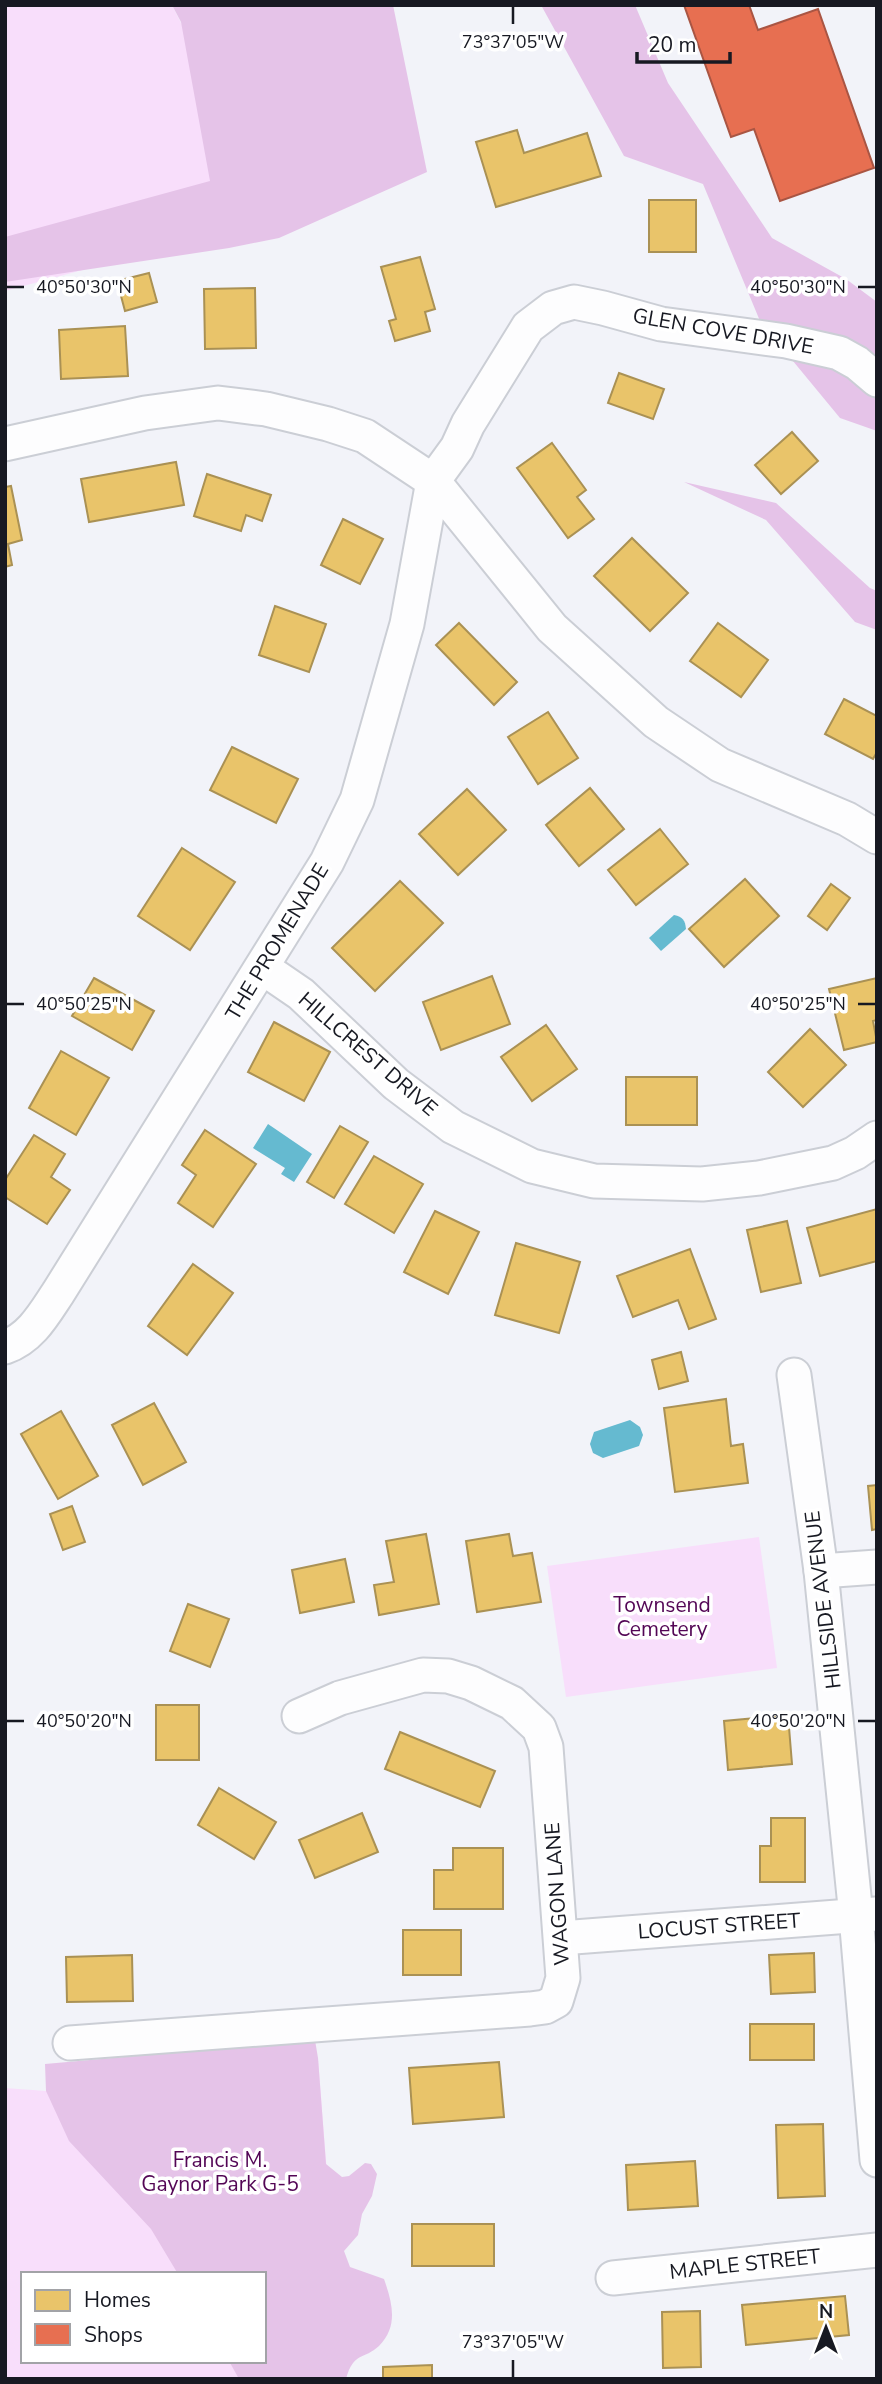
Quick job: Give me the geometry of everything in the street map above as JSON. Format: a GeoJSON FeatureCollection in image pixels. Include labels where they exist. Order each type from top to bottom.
{"type":"FeatureCollection","features":[{"type":"Feature","properties":{"kind":"street","name":"GLEN COVE DRIVE"},"geometry":{"type":"LineString","coordinates":[[433,481],[457,447],[468,424],[528,327],[553,308],[574,302],[661,324],[786,341],[839,353],[857,363],[877,380]]}},
{"type":"Feature","properties":{"kind":"street"},"geometry":{"type":"LineString","coordinates":[[5,444],[145,413],[218,403],[266,409],[365,436],[433,481],[552,628],[656,722],[720,765],[847,819],[877,837]]}},
{"type":"Feature","properties":{"kind":"street","name":"THE PROMENADE"},"geometry":{"type":"LineString","coordinates":[[5,1347],[18,1342],[38,1322],[263,968],[327,862],[357,800],[407,624],[433,481]]}},
{"type":"Feature","properties":{"kind":"street","name":"HILLCREST DRIVE"},"geometry":{"type":"LineString","coordinates":[[263,968],[301,994],[396,1084],[453,1127],[532,1166],[594,1181],[702,1184],[759,1178],[833,1163],[855,1153],[877,1138]]}},
{"type":"Feature","properties":{"kind":"street","name":"HILLSIDE AVENUE"},"geometry":{"type":"LineString","coordinates":[[794,1375],[866,1915],[877,2160]]}},
{"type":"Feature","properties":{"kind":"street"},"geometry":{"type":"LineString","coordinates":[[821,1571],[877,1567]]}},
{"type":"Feature","properties":{"kind":"street","name":"WAGON LANE"},"geometry":{"type":"LineString","coordinates":[[70,2043],[545,2007],[556,2001],[563,1978],[561,1938],[546,1747],[539,1728],[512,1703],[471,1683],[448,1676],[423,1675],[340,1698],[299,1716]]}},
{"type":"Feature","properties":{"kind":"street","name":"LOCUST STREET"},"geometry":{"type":"LineString","coordinates":[[561,1938],[866,1915]]}},
{"type":"Feature","properties":{"kind":"street","name":"MAPLE STREET"},"geometry":{"type":"LineString","coordinates":[[613,2277],[877,2250]]}},
{"type":"Feature","properties":{"kind":"green space"},"geometry":{"type":"Polygon","coordinates":[[[5,5],[172,5],[278,217],[5,291],[5,5]]]}},
{"type":"Feature","properties":{"kind":"green space"},"geometry":{"type":"Polygon","coordinates":[[[172,5],[393,5],[427,172],[279,238],[5,282],[5,237],[210,181],[181,22],[172,5]]]}},
{"type":"Feature","properties":{"kind":"green space"},"geometry":{"type":"Polygon","coordinates":[[[541,5],[635,5],[668,83],[772,238],[846,279],[877,302],[877,431],[840,418],[760,321],[703,184],[624,156],[541,5]]]}},
{"type":"Feature","properties":{"kind":"green space"},"geometry":{"type":"Polygon","coordinates":[[[684,482],[776,503],[870,588],[877,591],[877,630],[855,622],[766,520],[684,482]]]}},
{"type":"Feature","properties":{"kind":"green space","name":"Townsend Cemetery"},"geometry":{"type":"Polygon","coordinates":[[[759,1537],[777,1668],[566,1697],[547,1566],[759,1537]]]}},
{"type":"Feature","properties":{"kind":"green space","name":"Francis M. Gaynor Park G-5"},"geometry":{"type":"Polygon","coordinates":[[[315,2040],[326,2164],[342,2177],[349,2176],[365,2163],[371,2164],[377,2174],[372,2196],[362,2214],[358,2235],[344,2251],[350,2267],[384,2279],[392,2314],[389,2330],[379,2346],[352,2364],[346,2379],[239,2379],[230,2363],[266,2363],[266,2272],[177,2272],[151,2229],[69,2141],[46,2091],[45,2064],[315,2040]]]}},
{"type":"Feature","properties":{"kind":"green space","name":"Francis M. Gaynor Park G-5"},"geometry":{"type":"Polygon","coordinates":[[[318,2058],[343,2379],[5,2379],[5,2088],[46,2091],[318,2058]]]}},
{"type":"Feature","properties":{"kind":"water"},"geometry":{"type":"Polygon","coordinates":[[[674,915],[683,919],[686,929],[661,951],[649,938],[674,915]]]}},
{"type":"Feature","properties":{"kind":"water"},"geometry":{"type":"Polygon","coordinates":[[[268,1124],[312,1154],[294,1182],[281,1174],[285,1168],[253,1148],[268,1124]]]}},
{"type":"Feature","properties":{"kind":"water"},"geometry":{"type":"Polygon","coordinates":[[[630,1420],[640,1427],[643,1435],[639,1446],[603,1458],[593,1453],[590,1444],[594,1432],[630,1420]]]}},
{"type":"Feature","properties":{"kind":"building: Homes"},"geometry":{"type":"Polygon","coordinates":[[[517,130],[524,153],[587,133],[601,176],[496,207],[476,142],[517,130]]]}},
{"type":"Feature","properties":{"kind":"building: Homes"},"geometry":{"type":"Polygon","coordinates":[[[649,200],[696,200],[696,252],[649,252],[649,200]]]}},
{"type":"Feature","properties":{"kind":"building: Homes"},"geometry":{"type":"Polygon","coordinates":[[[420,257],[435,309],[425,312],[430,331],[395,341],[389,321],[396,319],[381,267],[420,257]]]}},
{"type":"Feature","properties":{"kind":"building: Homes"},"geometry":{"type":"Polygon","coordinates":[[[149,273],[157,302],[125,311],[117,281],[149,273]]]}},
{"type":"Feature","properties":{"kind":"building: Homes"},"geometry":{"type":"Polygon","coordinates":[[[255,288],[256,348],[205,349],[204,289],[255,288]]]}},
{"type":"Feature","properties":{"kind":"building: Homes"},"geometry":{"type":"Polygon","coordinates":[[[125,326],[128,376],[61,379],[59,330],[125,326]]]}},
{"type":"Feature","properties":{"kind":"building: Homes"},"geometry":{"type":"Polygon","coordinates":[[[619,373],[664,389],[653,419],[608,403],[619,373]]]}},
{"type":"Feature","properties":{"kind":"building: Homes"},"geometry":{"type":"Polygon","coordinates":[[[792,432],[818,461],[781,494],[755,465],[792,432]]]}},
{"type":"Feature","properties":{"kind":"building: Homes"},"geometry":{"type":"Polygon","coordinates":[[[552,443],[586,490],[577,497],[594,519],[568,538],[517,468],[552,443]]]}},
{"type":"Feature","properties":{"kind":"building: Homes"},"geometry":{"type":"Polygon","coordinates":[[[176,462],[184,505],[89,522],[81,479],[176,462]]]}},
{"type":"Feature","properties":{"kind":"building: Homes"},"geometry":{"type":"Polygon","coordinates":[[[207,474],[271,495],[262,521],[246,515],[241,531],[194,516],[207,474]]]}},
{"type":"Feature","properties":{"kind":"building: Homes"},"geometry":{"type":"Polygon","coordinates":[[[11,486],[22,540],[8,544],[12,565],[5,567],[5,487],[11,486]]]}},
{"type":"Feature","properties":{"kind":"building: Homes"},"geometry":{"type":"Polygon","coordinates":[[[343,519],[383,539],[360,584],[321,565],[343,519]]]}},
{"type":"Feature","properties":{"kind":"building: Homes"},"geometry":{"type":"Polygon","coordinates":[[[632,538],[688,593],[650,631],[594,576],[632,538]]]}},
{"type":"Feature","properties":{"kind":"building: Homes"},"geometry":{"type":"Polygon","coordinates":[[[275,606],[326,624],[309,672],[259,655],[275,606]]]}},
{"type":"Feature","properties":{"kind":"building: Homes"},"geometry":{"type":"Polygon","coordinates":[[[459,623],[517,682],[494,705],[436,645],[459,623]]]}},
{"type":"Feature","properties":{"kind":"building: Homes"},"geometry":{"type":"Polygon","coordinates":[[[718,623],[768,660],[741,697],[690,661],[718,623]]]}},
{"type":"Feature","properties":{"kind":"building: Homes"},"geometry":{"type":"Polygon","coordinates":[[[844,699],[877,716],[877,752],[873,759],[825,734],[844,699]]]}},
{"type":"Feature","properties":{"kind":"building: Homes"},"geometry":{"type":"Polygon","coordinates":[[[548,712],[578,758],[538,784],[508,737],[548,712]]]}},
{"type":"Feature","properties":{"kind":"building: Homes"},"geometry":{"type":"Polygon","coordinates":[[[232,747],[298,779],[276,823],[210,790],[232,747]]]}},
{"type":"Feature","properties":{"kind":"building: Homes"},"geometry":{"type":"Polygon","coordinates":[[[590,788],[624,829],[579,866],[546,825],[590,788]]]}},
{"type":"Feature","properties":{"kind":"building: Homes"},"geometry":{"type":"Polygon","coordinates":[[[467,789],[506,830],[458,875],[419,834],[467,789]]]}},
{"type":"Feature","properties":{"kind":"building: Homes"},"geometry":{"type":"Polygon","coordinates":[[[660,829],[688,864],[636,905],[608,870],[660,829]]]}},
{"type":"Feature","properties":{"kind":"building: Homes"},"geometry":{"type":"Polygon","coordinates":[[[182,848],[235,882],[190,950],[138,916],[182,848]]]}},
{"type":"Feature","properties":{"kind":"building: Homes"},"geometry":{"type":"Polygon","coordinates":[[[745,879],[779,916],[724,967],[689,929],[745,879]]]}},
{"type":"Feature","properties":{"kind":"building: Homes"},"geometry":{"type":"Polygon","coordinates":[[[400,881],[443,923],[375,991],[332,948],[400,881]]]}},
{"type":"Feature","properties":{"kind":"building: Homes"},"geometry":{"type":"Polygon","coordinates":[[[831,884],[850,898],[827,930],[808,916],[831,884]]]}},
{"type":"Feature","properties":{"kind":"building: Homes"},"geometry":{"type":"Polygon","coordinates":[[[492,976],[510,1024],[441,1050],[423,1002],[492,976]]]}},
{"type":"Feature","properties":{"kind":"building: Homes"},"geometry":{"type":"Polygon","coordinates":[[[94,978],[154,1011],[132,1050],[72,1016],[94,978]]]}},
{"type":"Feature","properties":{"kind":"building: Homes"},"geometry":{"type":"Polygon","coordinates":[[[877,978],[877,1020],[873,1021],[877,1042],[844,1050],[829,989],[877,978]]]}},
{"type":"Feature","properties":{"kind":"building: Homes"},"geometry":{"type":"Polygon","coordinates":[[[274,1022],[330,1052],[304,1101],[248,1072],[274,1022]]]}},
{"type":"Feature","properties":{"kind":"building: Homes"},"geometry":{"type":"Polygon","coordinates":[[[546,1025],[577,1069],[532,1101],[501,1057],[546,1025]]]}},
{"type":"Feature","properties":{"kind":"building: Homes"},"geometry":{"type":"Polygon","coordinates":[[[810,1029],[846,1065],[803,1107],[768,1072],[810,1029]]]}},
{"type":"Feature","properties":{"kind":"building: Homes"},"geometry":{"type":"Polygon","coordinates":[[[61,1051],[109,1078],[76,1135],[29,1108],[61,1051]]]}},
{"type":"Feature","properties":{"kind":"building: Homes"},"geometry":{"type":"Polygon","coordinates":[[[626,1077],[697,1077],[697,1125],[626,1125],[626,1077]]]}},
{"type":"Feature","properties":{"kind":"building: Homes"},"geometry":{"type":"Polygon","coordinates":[[[340,1126],[368,1142],[334,1198],[307,1182],[340,1126]]]}},
{"type":"Feature","properties":{"kind":"building: Homes"},"geometry":{"type":"Polygon","coordinates":[[[205,1130],[256,1164],[213,1227],[178,1203],[196,1175],[182,1165],[205,1130]]]}},
{"type":"Feature","properties":{"kind":"building: Homes"},"geometry":{"type":"Polygon","coordinates":[[[34,1135],[65,1154],[51,1177],[70,1190],[47,1224],[5,1197],[5,1180],[34,1135]]]}},
{"type":"Feature","properties":{"kind":"building: Homes"},"geometry":{"type":"Polygon","coordinates":[[[374,1156],[423,1184],[394,1233],[345,1204],[374,1156]]]}},
{"type":"Feature","properties":{"kind":"building: Homes"},"geometry":{"type":"Polygon","coordinates":[[[877,1209],[877,1261],[820,1276],[807,1228],[877,1209]]]}},
{"type":"Feature","properties":{"kind":"building: Homes"},"geometry":{"type":"Polygon","coordinates":[[[435,1211],[479,1232],[448,1294],[404,1272],[435,1211]]]}},
{"type":"Feature","properties":{"kind":"building: Homes"},"geometry":{"type":"Polygon","coordinates":[[[787,1221],[801,1283],[761,1292],[747,1230],[787,1221]]]}},
{"type":"Feature","properties":{"kind":"building: Homes"},"geometry":{"type":"Polygon","coordinates":[[[516,1243],[580,1262],[559,1333],[495,1315],[516,1243]]]}},
{"type":"Feature","properties":{"kind":"building: Homes"},"geometry":{"type":"Polygon","coordinates":[[[690,1249],[716,1319],[689,1329],[678,1300],[633,1317],[617,1276],[690,1249]]]}},
{"type":"Feature","properties":{"kind":"building: Homes"},"geometry":{"type":"Polygon","coordinates":[[[193,1264],[233,1293],[187,1355],[148,1326],[193,1264]]]}},
{"type":"Feature","properties":{"kind":"building: Homes"},"geometry":{"type":"Polygon","coordinates":[[[681,1352],[688,1381],[659,1389],[652,1360],[681,1352]]]}},
{"type":"Feature","properties":{"kind":"building: Homes"},"geometry":{"type":"Polygon","coordinates":[[[726,1399],[731,1446],[743,1444],[748,1483],[675,1492],[664,1408],[726,1399]]]}},
{"type":"Feature","properties":{"kind":"building: Homes"},"geometry":{"type":"Polygon","coordinates":[[[154,1403],[186,1462],[143,1485],[112,1425],[154,1403]]]}},
{"type":"Feature","properties":{"kind":"building: Homes"},"geometry":{"type":"Polygon","coordinates":[[[61,1411],[98,1476],[58,1499],[21,1434],[61,1411]]]}},
{"type":"Feature","properties":{"kind":"building: Homes"},"geometry":{"type":"Polygon","coordinates":[[[877,1485],[877,1529],[872,1530],[868,1486],[877,1485]]]}},
{"type":"Feature","properties":{"kind":"building: Homes"},"geometry":{"type":"Polygon","coordinates":[[[72,1506],[85,1542],[63,1550],[50,1514],[72,1506]]]}},
{"type":"Feature","properties":{"kind":"building: Homes"},"geometry":{"type":"Polygon","coordinates":[[[426,1534],[439,1604],[379,1615],[374,1585],[394,1582],[386,1541],[426,1534]]]}},
{"type":"Feature","properties":{"kind":"building: Homes"},"geometry":{"type":"Polygon","coordinates":[[[509,1534],[513,1556],[532,1553],[541,1602],[477,1612],[466,1541],[509,1534]]]}},
{"type":"Feature","properties":{"kind":"building: Homes"},"geometry":{"type":"Polygon","coordinates":[[[345,1559],[354,1602],[300,1613],[292,1570],[345,1559]]]}},
{"type":"Feature","properties":{"kind":"building: Homes"},"geometry":{"type":"Polygon","coordinates":[[[188,1604],[229,1619],[210,1667],[170,1651],[188,1604]]]}},
{"type":"Feature","properties":{"kind":"building: Homes"},"geometry":{"type":"Polygon","coordinates":[[[156,1705],[199,1705],[199,1760],[156,1760],[156,1705]]]}},
{"type":"Feature","properties":{"kind":"building: Homes"},"geometry":{"type":"Polygon","coordinates":[[[788,1715],[792,1764],[728,1770],[724,1721],[788,1715]]]}},
{"type":"Feature","properties":{"kind":"building: Homes"},"geometry":{"type":"Polygon","coordinates":[[[400,1732],[495,1771],[480,1807],[385,1769],[400,1732]]]}},
{"type":"Feature","properties":{"kind":"building: Homes"},"geometry":{"type":"Polygon","coordinates":[[[219,1788],[276,1822],[254,1859],[198,1825],[219,1788]]]}},
{"type":"Feature","properties":{"kind":"building: Homes"},"geometry":{"type":"Polygon","coordinates":[[[362,1813],[378,1852],[315,1878],[299,1840],[362,1813]]]}},
{"type":"Feature","properties":{"kind":"building: Homes"},"geometry":{"type":"Polygon","coordinates":[[[771,1818],[805,1818],[805,1882],[760,1882],[760,1846],[771,1846],[771,1818]]]}},
{"type":"Feature","properties":{"kind":"building: Homes"},"geometry":{"type":"Polygon","coordinates":[[[453,1848],[503,1848],[503,1909],[434,1909],[434,1870],[453,1870],[453,1848]]]}},
{"type":"Feature","properties":{"kind":"building: Homes"},"geometry":{"type":"Polygon","coordinates":[[[403,1930],[461,1930],[461,1975],[403,1975],[403,1930]]]}},
{"type":"Feature","properties":{"kind":"building: Homes"},"geometry":{"type":"Polygon","coordinates":[[[814,1953],[815,1992],[771,1994],[769,1955],[814,1953]]]}},
{"type":"Feature","properties":{"kind":"building: Homes"},"geometry":{"type":"Polygon","coordinates":[[[132,1955],[133,2001],[67,2002],[66,1957],[132,1955]]]}},
{"type":"Feature","properties":{"kind":"building: Homes"},"geometry":{"type":"Polygon","coordinates":[[[750,2024],[814,2024],[814,2060],[750,2060],[750,2024]]]}},
{"type":"Feature","properties":{"kind":"building: Homes"},"geometry":{"type":"Polygon","coordinates":[[[499,2062],[504,2117],[413,2124],[409,2068],[499,2062]]]}},
{"type":"Feature","properties":{"kind":"building: Homes"},"geometry":{"type":"Polygon","coordinates":[[[823,2124],[825,2196],[778,2198],[776,2125],[823,2124]]]}},
{"type":"Feature","properties":{"kind":"building: Homes"},"geometry":{"type":"Polygon","coordinates":[[[695,2161],[698,2206],[628,2210],[626,2165],[695,2161]]]}},
{"type":"Feature","properties":{"kind":"building: Homes"},"geometry":{"type":"Polygon","coordinates":[[[412,2224],[494,2224],[494,2266],[412,2266],[412,2224]]]}},
{"type":"Feature","properties":{"kind":"building: Homes"},"geometry":{"type":"Polygon","coordinates":[[[845,2296],[849,2335],[746,2345],[742,2305],[845,2296]]]}},
{"type":"Feature","properties":{"kind":"building: Homes"},"geometry":{"type":"Polygon","coordinates":[[[700,2311],[701,2367],[663,2368],[662,2312],[700,2311]]]}},
{"type":"Feature","properties":{"kind":"building: Homes"},"geometry":{"type":"Polygon","coordinates":[[[432,2365],[432,2379],[383,2379],[383,2367],[432,2365]]]}},
{"type":"Feature","properties":{"kind":"building: Shops"},"geometry":{"type":"Polygon","coordinates":[[[684,5],[749,5],[758,30],[818,9],[874,168],[780,201],[754,129],[731,137],[684,5]]]}}]}
